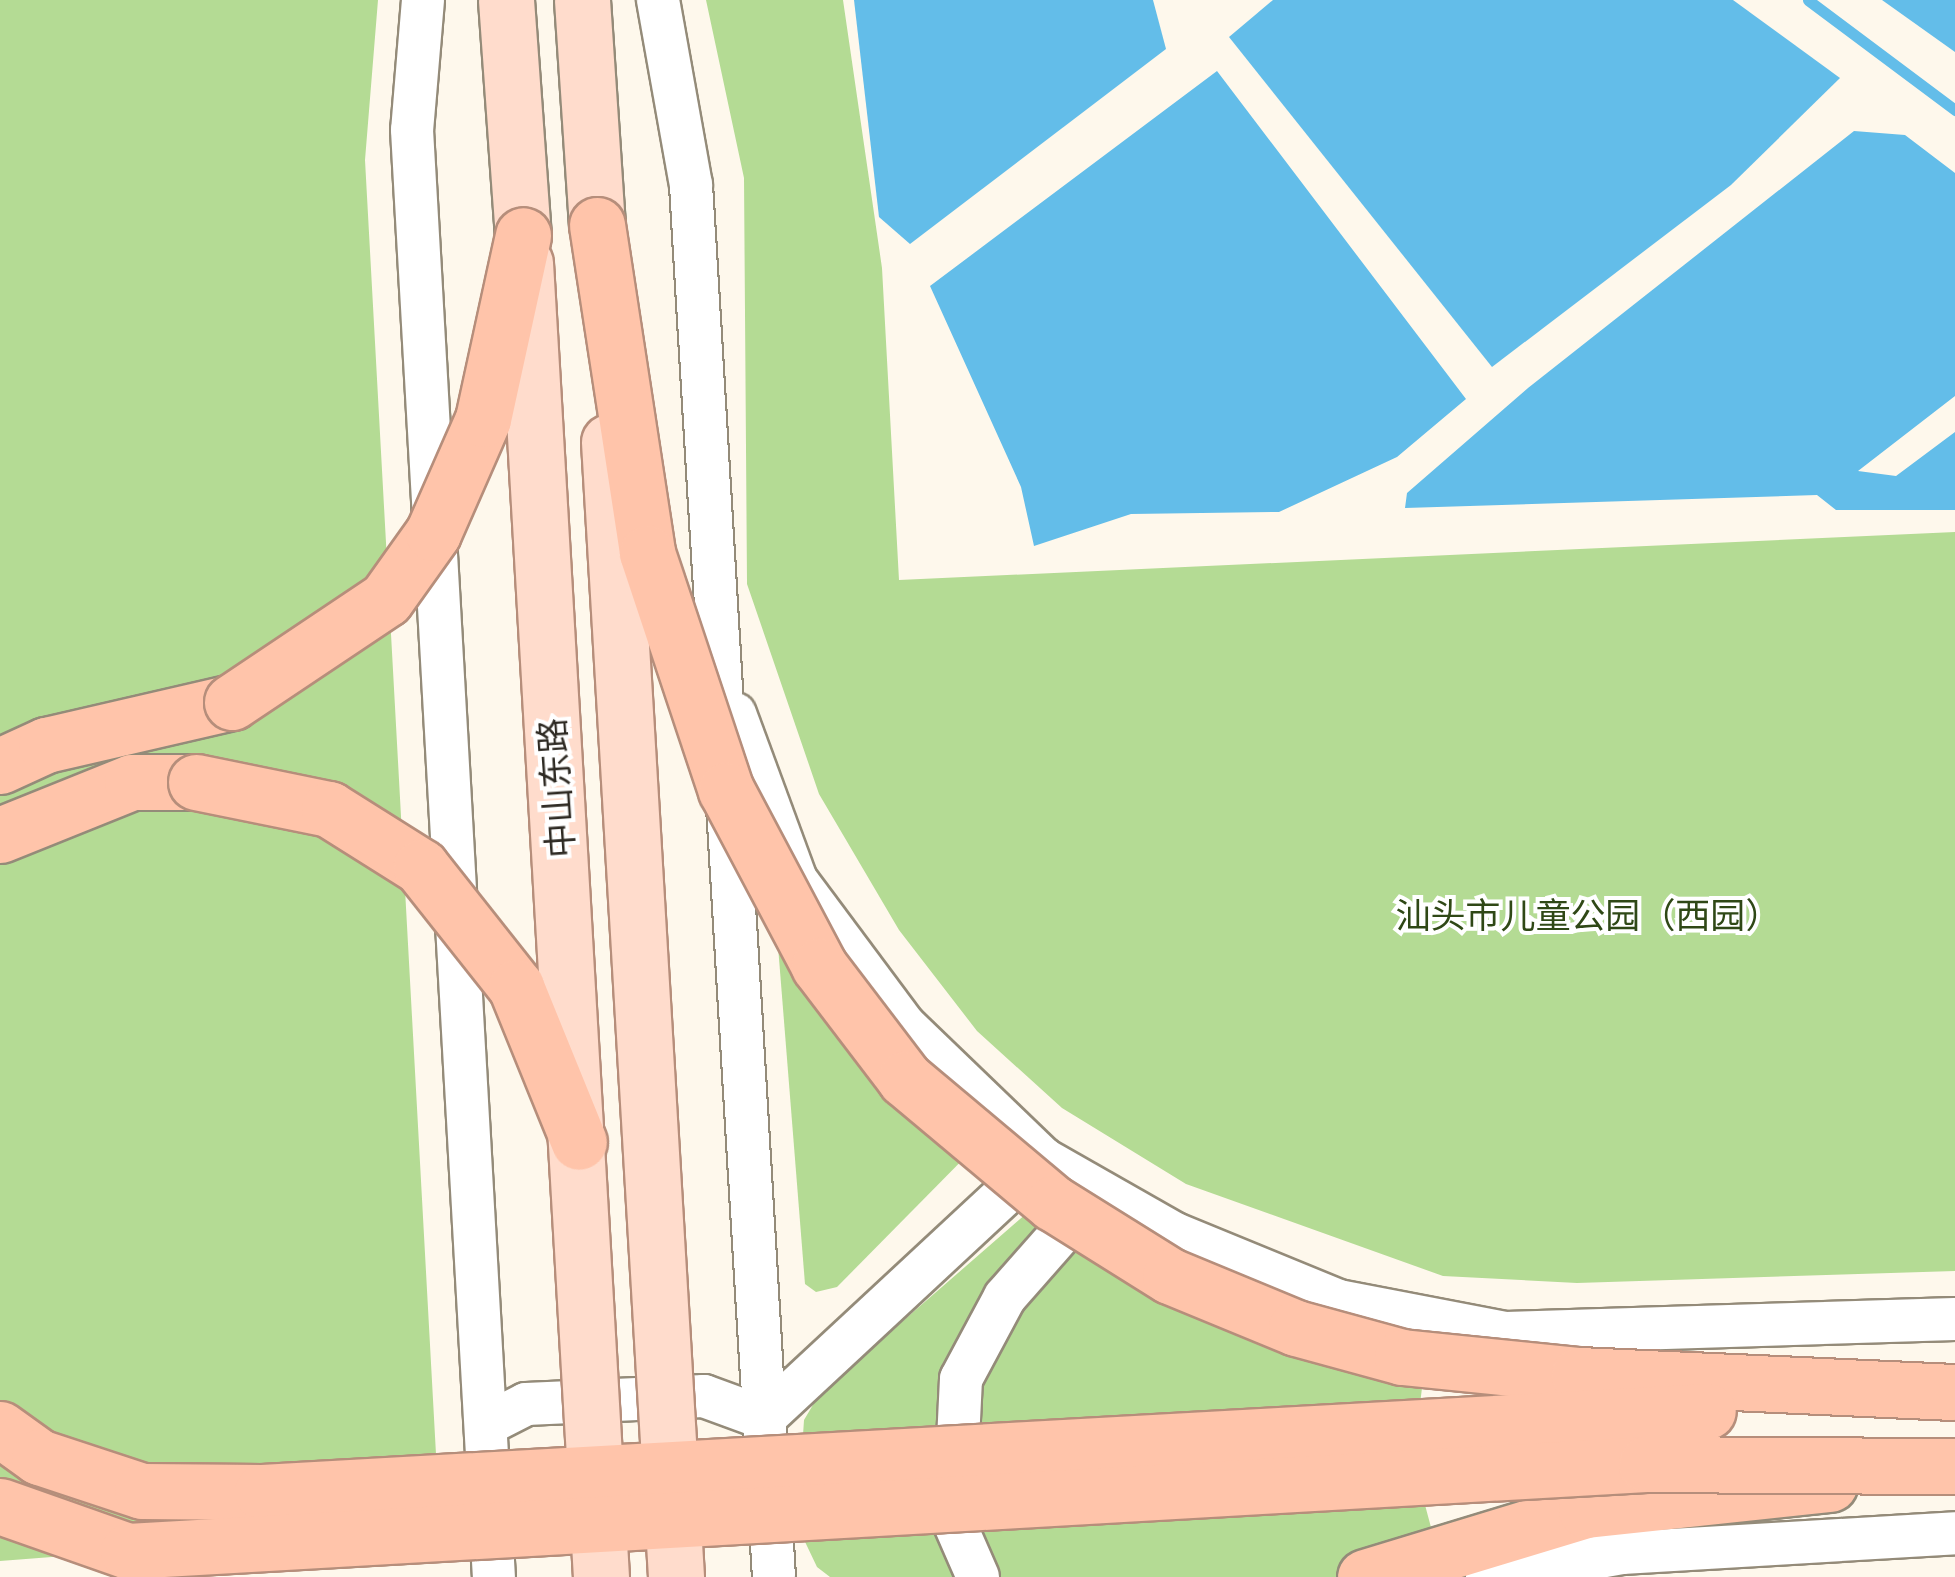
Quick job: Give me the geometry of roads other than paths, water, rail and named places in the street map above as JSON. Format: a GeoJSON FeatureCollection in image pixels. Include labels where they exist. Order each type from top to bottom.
{"type":"FeatureCollection","features":[{"type":"Feature","properties":{"kind":"highway"},"geometry":{"type":"LineString","coordinates":[[597,226],[647,552],[726,790],[819,966],[905,1079],[1052,1204],[1170,1276],[1296,1328],[1402,1357],[1579,1375],[1955,1394]]}},
{"type":"Feature","properties":{"kind":"highway"},"geometry":{"type":"LineString","coordinates":[[0,766],[46,745],[232,702],[386,599],[433,533],[483,419],[523,235]]}},
{"type":"Feature","properties":{"kind":"highway"},"geometry":{"type":"LineString","coordinates":[[0,836],[132,782],[196,782],[329,808],[422,867],[516,987],[579,1142]]}},
{"type":"Feature","properties":{"kind":"highway"},"geometry":{"type":"LineString","coordinates":[[0,1429],[39,1457],[142,1491],[262,1492],[1955,1394]]}},
{"type":"Feature","properties":{"kind":"highway"},"geometry":{"type":"LineString","coordinates":[[0,1506],[128,1551],[1646,1464],[1955,1468]]}},
{"type":"Feature","properties":{"kind":"highway"},"geometry":{"type":"LineString","coordinates":[[1365,1577],[1586,1510],[1955,1468]]}},
{"type":"Feature","properties":{"kind":"main road","name":"中山东路"},"geometry":{"type":"LineString","coordinates":[[506,0],[579,1142],[600,1577]]}},
{"type":"Feature","properties":{"kind":"main road","name":"中山东路"},"geometry":{"type":"LineString","coordinates":[[582,0],[676,1577]]}},
{"type":"Feature","properties":{"kind":"street"},"geometry":{"type":"LineString","coordinates":[[424,0],[412,130],[494,1577]]}},
{"type":"Feature","properties":{"kind":"street"},"geometry":{"type":"LineString","coordinates":[[658,0],[691,185],[773,1575]]}},
{"type":"Feature","properties":{"kind":"street"},"geometry":{"type":"LineString","coordinates":[[720,671],[796,880],[905,1026],[1043,1159],[1174,1234],[1338,1301],[1506,1334],[1955,1319]]}},
{"type":"Feature","properties":{"kind":"street"},"geometry":{"type":"LineString","coordinates":[[764,1418],[1043,1159]]}},
{"type":"Feature","properties":{"kind":"street"},"geometry":{"type":"LineString","coordinates":[[978,1577],[954,1522],[961,1380],[1006,1297],[1099,1191]]}},
{"type":"Feature","properties":{"kind":"street"},"geometry":{"type":"LineString","coordinates":[[487,1424],[526,1404],[704,1396],[764,1418]]}},
{"type":"Feature","properties":{"kind":"street"},"geometry":{"type":"LineString","coordinates":[[1487,1577],[1622,1552],[1955,1533]]}},
{"type":"Feature","properties":{"kind":"water"},"geometry":{"type":"Polygon","coordinates":[[[854,0],[1153,0],[1166,49],[910,244],[879,217],[854,0]]]}},
{"type":"Feature","properties":{"kind":"water"},"geometry":{"type":"Polygon","coordinates":[[[1273,0],[1733,0],[1840,78],[1731,185],[1492,367],[1229,37],[1273,0]]]}},
{"type":"Feature","properties":{"kind":"water"},"geometry":{"type":"Polygon","coordinates":[[[1882,0],[1955,0],[1955,52],[1882,0]]]}},
{"type":"Feature","properties":{"kind":"water"},"geometry":{"type":"Polygon","coordinates":[[[1217,71],[1466,399],[1397,457],[1279,512],[1131,514],[1034,546],[1021,487],[930,286],[1217,71]]]}},
{"type":"Feature","properties":{"kind":"water"},"geometry":{"type":"Polygon","coordinates":[[[1854,131],[1905,135],[1955,173],[1955,396],[1858,471],[1896,476],[1955,432],[1955,510],[1836,510],[1817,495],[1405,508],[1407,493],[1528,388],[1854,131]]]}},
{"type":"Feature","properties":{"kind":"waterway"},"geometry":{"type":"LineString","coordinates":[[1808,0],[1955,110]]}},
{"type":"Feature","properties":{"kind":"park label","name":"汕头市儿童公园（西园）"},"geometry":{"type":"Point","coordinates":[1588,916]}}]}
